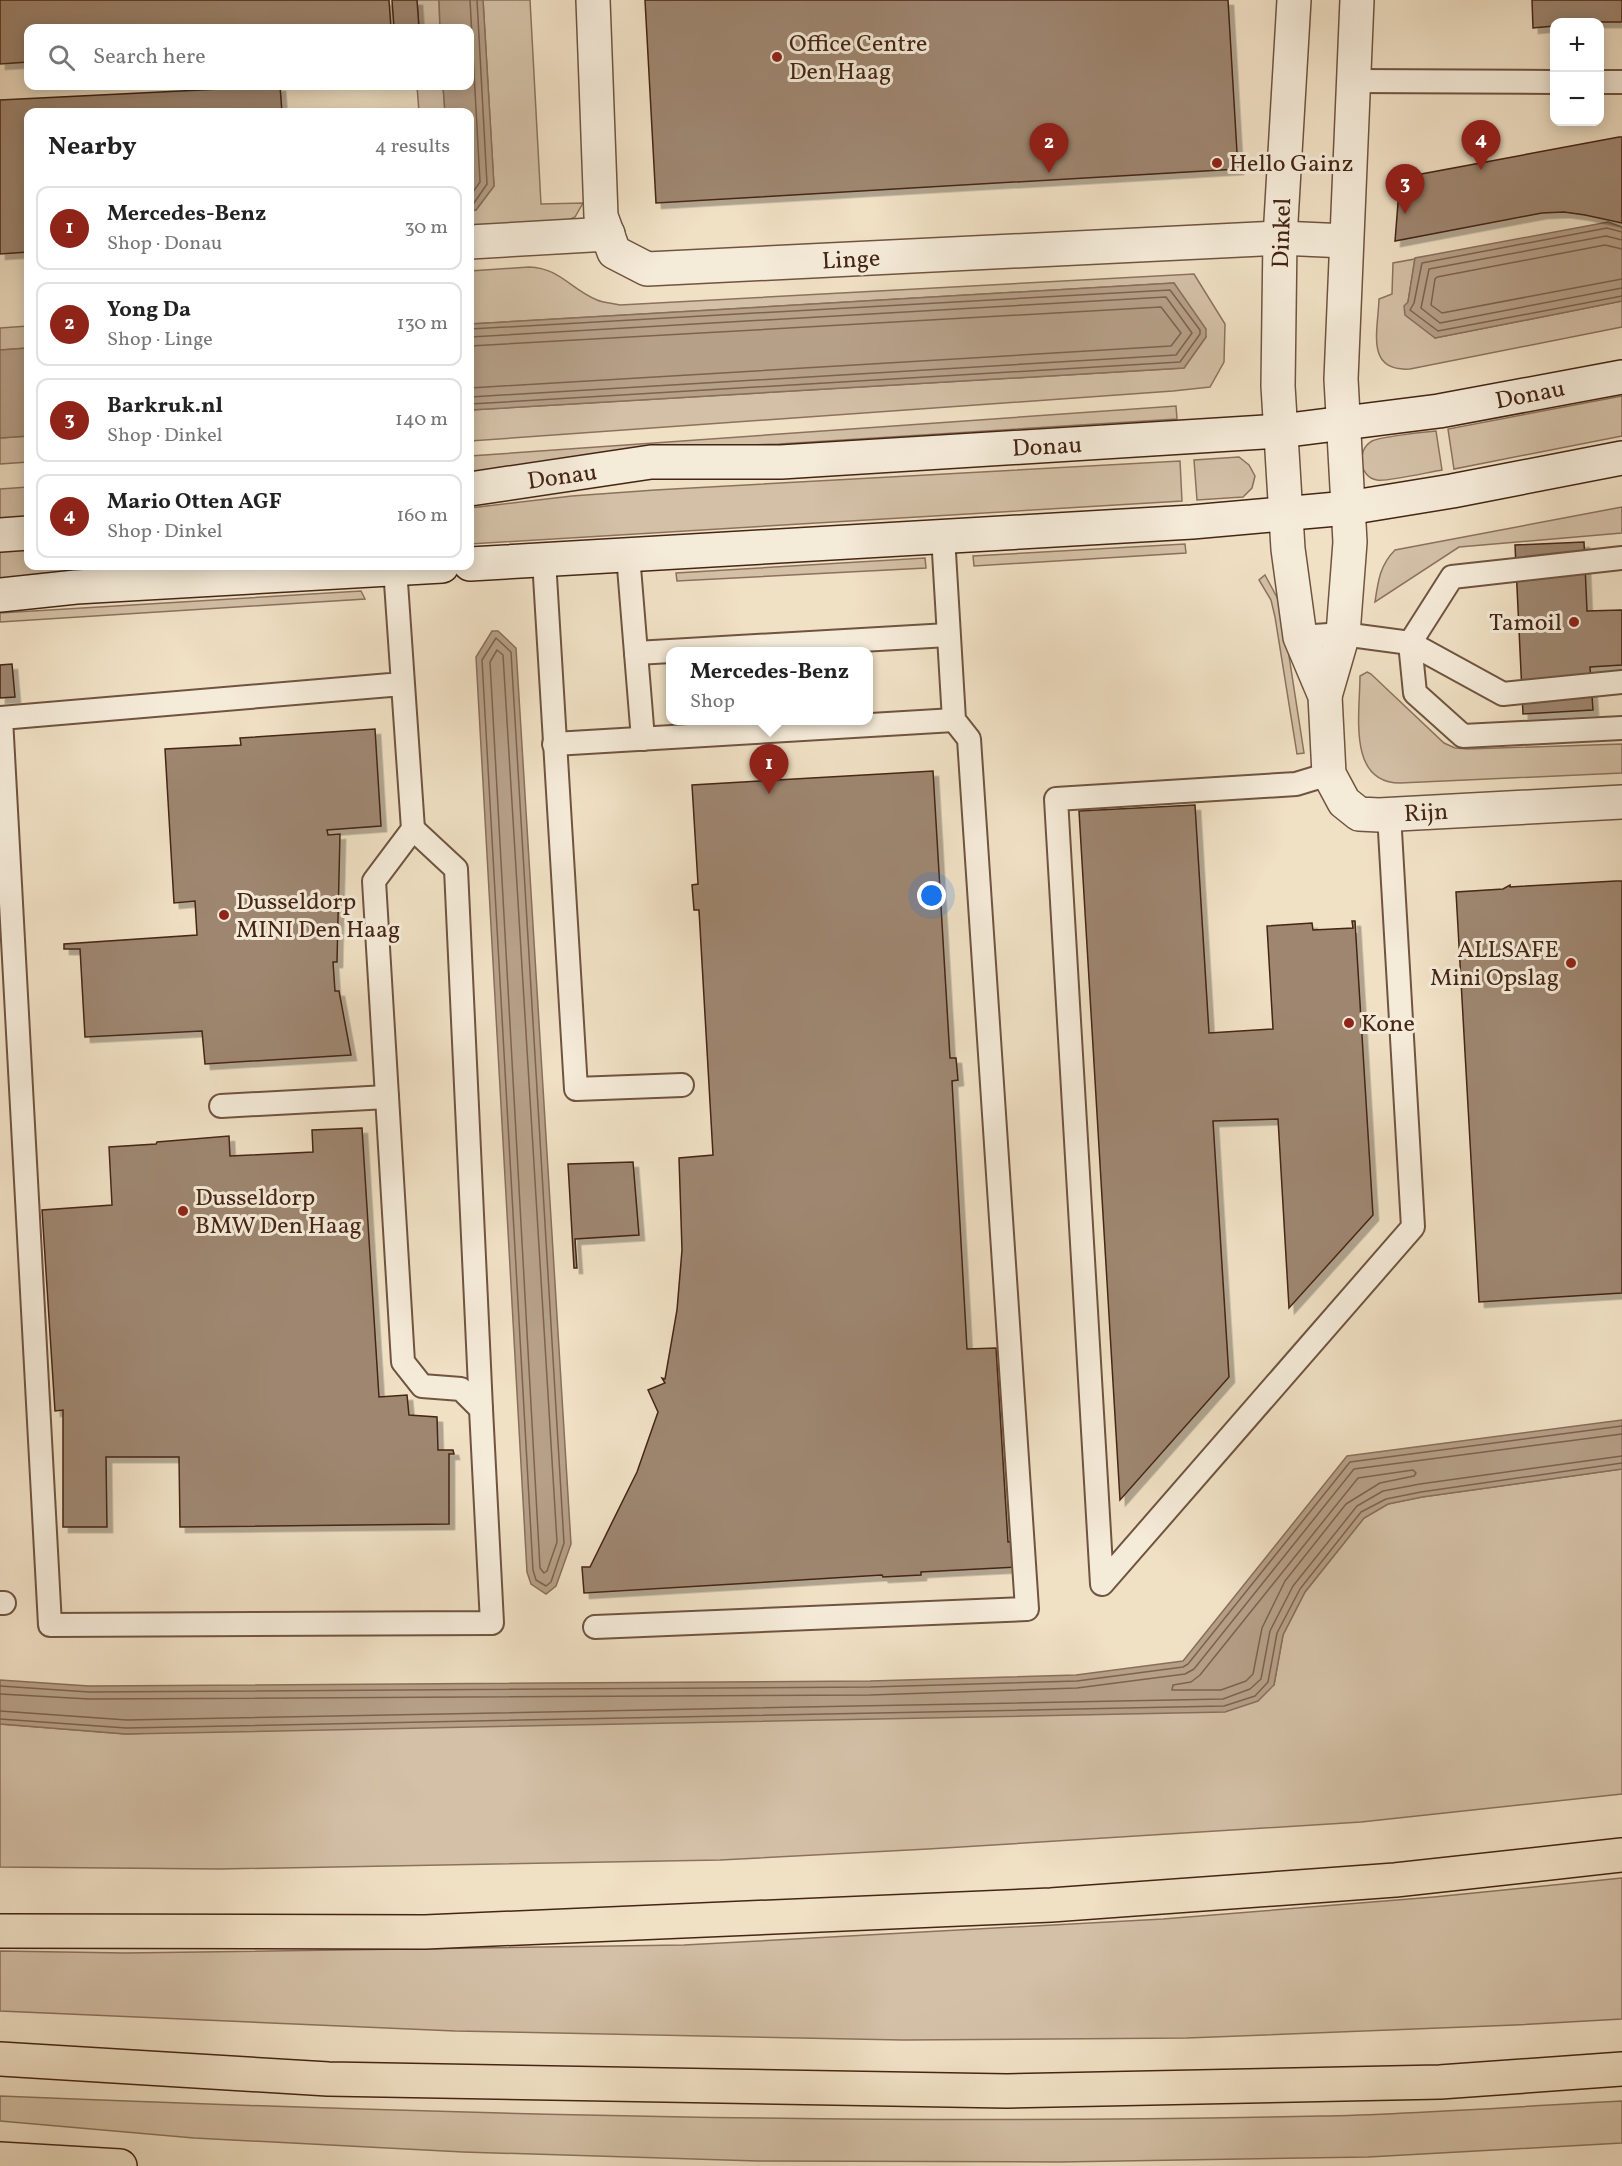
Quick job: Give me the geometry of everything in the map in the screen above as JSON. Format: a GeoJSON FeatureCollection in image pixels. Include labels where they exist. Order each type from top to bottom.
{"type":"FeatureCollection","features":[{"type":"Feature","properties":{"kind":"highway"},"geometry":{"type":"LineString","coordinates":[[0,1931],[425,1932],[1039,1906],[1395,1880],[1622,1855]]}},
{"type":"Feature","properties":{"kind":"highway"},"geometry":{"type":"LineString","coordinates":[[0,2059],[328,2079],[1007,2091],[1440,2082],[1622,2069]]}},
{"type":"Feature","properties":{"kind":"highway"},"geometry":{"type":"LineString","coordinates":[[0,2159],[120,2166]]}},
{"type":"Feature","properties":{"kind":"street","name":"Linge"},"geometry":{"type":"LineString","coordinates":[[593,0],[601,216],[614,252],[647,269],[1280,238],[1346,241]]}},
{"type":"Feature","properties":{"kind":"street","name":"Dinkel"},"geometry":{"type":"LineString","coordinates":[[1287,512],[1278,386],[1280,238],[1294,0]]}},
{"type":"Feature","properties":{"kind":"street"},"geometry":{"type":"LineString","coordinates":[[1343,423],[1341,379],[1357,0]]}},
{"type":"Feature","properties":{"kind":"street"},"geometry":{"type":"LineString","coordinates":[[474,242],[608,234]]}},
{"type":"Feature","properties":{"kind":"street","name":"Donau"},"geometry":{"type":"LineString","coordinates":[[474,488],[651,462],[781,462],[1281,431],[1439,411],[1622,376]]}},
{"type":"Feature","properties":{"kind":"street","name":"Rijn"},"geometry":{"type":"LineString","coordinates":[[1343,423],[1350,542],[1343,634],[1325,696],[1329,774],[1344,802],[1359,814],[1622,802]]}},
{"type":"Feature","properties":{"kind":"street"},"geometry":{"type":"LineString","coordinates":[[474,564],[1192,522],[1348,508],[1452,491],[1622,458]]}},
{"type":"Feature","properties":{"kind":"street","name":"Rijn"},"geometry":{"type":"LineString","coordinates":[[1287,512],[1288,549],[1300,637],[1325,696]]}},
{"type":"Feature","properties":{"kind":"street"},"geometry":{"type":"LineString","coordinates":[[0,535],[24,533]]}},
{"type":"Feature","properties":{"kind":"street"},"geometry":{"type":"LineString","coordinates":[[0,595],[76,587],[361,570]]}},
{"type":"Feature","properties":{"kind":"lane"},"geometry":{"type":"LineString","coordinates":[[1353,81],[1550,82]]}},
{"type":"Feature","properties":{"kind":"lane"},"geometry":{"type":"LineString","coordinates":[[1604,82],[1622,82]]}},
{"type":"Feature","properties":{"kind":"lane"},"geometry":{"type":"LineString","coordinates":[[595,1627],[1027,1610],[969,739],[954,720],[944,536]]}},
{"type":"Feature","properties":{"kind":"lane"},"geometry":{"type":"LineString","coordinates":[[628,555],[643,739]]}},
{"type":"Feature","properties":{"kind":"lane"},"geometry":{"type":"LineString","coordinates":[[1622,558],[1452,577],[1410,644],[1415,693],[1463,736],[1622,728]]}},
{"type":"Feature","properties":{"kind":"lane"},"geometry":{"type":"LineString","coordinates":[[544,560],[576,1089],[682,1085]]}},
{"type":"Feature","properties":{"kind":"lane"},"geometry":{"type":"LineString","coordinates":[[395,570],[412,829],[374,881],[403,1362],[422,1386],[461,1389],[481,1409]]}},
{"type":"Feature","properties":{"kind":"lane"},"geometry":{"type":"LineString","coordinates":[[1300,637],[1343,634],[1410,644],[1503,694],[1622,682]]}},
{"type":"Feature","properties":{"kind":"lane"},"geometry":{"type":"LineString","coordinates":[[740,647],[948,635]]}},
{"type":"Feature","properties":{"kind":"lane"},"geometry":{"type":"LineString","coordinates":[[636,653],[666,651]]}},
{"type":"Feature","properties":{"kind":"lane"},"geometry":{"type":"LineString","coordinates":[[402,684],[2,718],[50,1625],[492,1623],[456,870],[412,829]]}},
{"type":"Feature","properties":{"kind":"lane"},"geometry":{"type":"LineString","coordinates":[[873,725],[954,720]]}},
{"type":"Feature","properties":{"kind":"lane"},"geometry":{"type":"LineString","coordinates":[[555,744],[872,725]]}},
{"type":"Feature","properties":{"kind":"lane"},"geometry":{"type":"LineString","coordinates":[[1329,774],[1296,784],[1056,799],[1102,1584],[1413,1227],[1389,814]]}},
{"type":"Feature","properties":{"kind":"lane"},"geometry":{"type":"LineString","coordinates":[[221,1106],[387,1097]]}},
{"type":"Feature","properties":{"kind":"shaded area"},"geometry":{"type":"Polygon","coordinates":[[[417,0],[439,0],[440,24],[419,24],[417,0]]]}},
{"type":"Feature","properties":{"kind":"shaded area"},"geometry":{"type":"Polygon","coordinates":[[[483,0],[530,0],[541,204],[583,203],[575,217],[566,221],[474,228],[474,210],[494,186],[483,0]]]}},
{"type":"Feature","properties":{"kind":"shaded area"},"geometry":{"type":"Polygon","coordinates":[[[417,90],[443,90],[445,108],[419,108],[417,90]]]}},
{"type":"Feature","properties":{"kind":"shaded area"},"geometry":{"type":"Polygon","coordinates":[[[1415,259],[1408,302],[1435,338],[1622,301],[1622,327],[1410,369],[1396,368],[1386,364],[1380,357],[1377,347],[1379,299],[1392,294],[1393,263],[1415,259]]]}},
{"type":"Feature","properties":{"kind":"shaded area"},"geometry":{"type":"Polygon","coordinates":[[[540,268],[557,275],[597,300],[620,305],[1194,274],[1225,324],[1224,362],[1210,387],[1173,391],[474,441],[474,410],[1184,368],[1206,337],[1174,283],[474,324],[474,271],[540,268]]]}},
{"type":"Feature","properties":{"kind":"shaded area"},"geometry":{"type":"Polygon","coordinates":[[[24,326],[24,348],[0,350],[0,328],[24,326]]]}},
{"type":"Feature","properties":{"kind":"shaded area"},"geometry":{"type":"Polygon","coordinates":[[[1622,396],[1622,436],[1454,469],[1448,429],[1622,396]]]}},
{"type":"Feature","properties":{"kind":"shaded area"},"geometry":{"type":"Polygon","coordinates":[[[1176,406],[1177,419],[779,444],[651,448],[474,474],[474,456],[1176,406]]]}},
{"type":"Feature","properties":{"kind":"shaded area"},"geometry":{"type":"Polygon","coordinates":[[[1436,431],[1442,470],[1377,480],[1371,478],[1363,469],[1364,450],[1372,441],[1436,431]]]}},
{"type":"Feature","properties":{"kind":"shaded area"},"geometry":{"type":"Polygon","coordinates":[[[24,436],[24,462],[0,464],[0,438],[24,436]]]}},
{"type":"Feature","properties":{"kind":"shaded area"},"geometry":{"type":"Polygon","coordinates":[[[1239,457],[1249,465],[1255,476],[1252,488],[1243,497],[1197,500],[1194,460],[1239,457]]]}},
{"type":"Feature","properties":{"kind":"shaded area"},"geometry":{"type":"Polygon","coordinates":[[[1180,461],[1182,501],[474,544],[474,508],[572,496],[1180,461]]]}},
{"type":"Feature","properties":{"kind":"shaded area"},"geometry":{"type":"Polygon","coordinates":[[[24,487],[24,520],[0,522],[0,489],[24,487]]]}},
{"type":"Feature","properties":{"kind":"shaded area"},"geometry":{"type":"Polygon","coordinates":[[[1622,507],[1622,533],[1459,547],[1375,602],[1383,568],[1395,550],[1622,507]]]}},
{"type":"Feature","properties":{"kind":"shaded area"},"geometry":{"type":"Polygon","coordinates":[[[1185,544],[1186,553],[974,566],[973,556],[1185,544]]]}},
{"type":"Feature","properties":{"kind":"shaded area"},"geometry":{"type":"Polygon","coordinates":[[[24,545],[24,570],[148,570],[0,583],[0,546],[24,545]]]}},
{"type":"Feature","properties":{"kind":"shaded area"},"geometry":{"type":"Polygon","coordinates":[[[925,558],[926,568],[677,581],[676,573],[925,558]]]}},
{"type":"Feature","properties":{"kind":"shaded area"},"geometry":{"type":"Polygon","coordinates":[[[1265,575],[1282,611],[1304,753],[1297,754],[1275,617],[1271,600],[1259,580],[1265,575]]]}},
{"type":"Feature","properties":{"kind":"shaded area"},"geometry":{"type":"Polygon","coordinates":[[[361,591],[365,599],[0,622],[0,613],[361,591]]]}},
{"type":"Feature","properties":{"kind":"shaded area"},"geometry":{"type":"Polygon","coordinates":[[[1367,672],[1444,743],[1455,748],[1622,744],[1622,773],[1400,783],[1383,780],[1371,771],[1364,759],[1360,743],[1360,676],[1367,672]]]}},
{"type":"Feature","properties":{"kind":"shaded area"},"geometry":{"type":"Polygon","coordinates":[[[1622,1469],[1622,1794],[1361,1822],[720,1860],[220,1869],[0,1867],[0,1724],[126,1734],[1274,1685],[1283,1635],[1305,1592],[1364,1518],[1388,1504],[1422,1497],[1622,1469]]]}},
{"type":"Feature","properties":{"kind":"shaded area"},"geometry":{"type":"Polygon","coordinates":[[[1622,1878],[1622,2019],[1187,2038],[903,2040],[455,2031],[0,2011],[0,1951],[125,1953],[684,1945],[1163,1919],[1434,1897],[1622,1878]]]}},
{"type":"Feature","properties":{"kind":"shaded area"},"geometry":{"type":"Polygon","coordinates":[[[0,2096],[495,2113],[990,2120],[1359,2115],[1622,2101],[1622,2143],[1368,2157],[1059,2162],[758,2161],[463,2152],[194,2138],[0,2121],[0,2096]]]}},
{"type":"Feature","properties":{"kind":"water"},"geometry":{"type":"Polygon","coordinates":[[[439,0],[483,0],[494,186],[476,210],[474,210],[474,108],[445,108],[443,90],[474,90],[474,24],[440,24],[439,0]]]}},
{"type":"Feature","properties":{"kind":"water"},"geometry":{"type":"Polygon","coordinates":[[[1608,222],[1622,227],[1622,301],[1435,338],[1405,315],[1404,306],[1408,302],[1415,258],[1608,222]]]}},
{"type":"Feature","properties":{"kind":"water"},"geometry":{"type":"Polygon","coordinates":[[[1174,283],[1206,329],[1206,337],[1184,368],[474,410],[474,324],[1174,283]]]}},
{"type":"Feature","properties":{"kind":"water"},"geometry":{"type":"Polygon","coordinates":[[[24,348],[24,436],[0,438],[0,350],[24,348]]]}},
{"type":"Feature","properties":{"kind":"water"},"geometry":{"type":"Polygon","coordinates":[[[492,631],[498,631],[516,648],[571,1544],[556,1586],[546,1594],[531,1584],[527,1572],[476,657],[492,631]]]}},
{"type":"Feature","properties":{"kind":"water"},"geometry":{"type":"Polygon","coordinates":[[[1622,1420],[1622,1469],[1422,1497],[1388,1504],[1364,1518],[1305,1592],[1283,1635],[1274,1685],[1258,1701],[1225,1712],[126,1734],[0,1724],[0,1680],[89,1686],[870,1681],[1076,1675],[1183,1661],[1347,1456],[1622,1420]]]}},
{"type":"Feature","properties":{"kind":"building"},"geometry":{"type":"Polygon","coordinates":[[[0,0],[389,0],[391,24],[24,24],[24,62],[0,64],[0,0]]]}},
{"type":"Feature","properties":{"kind":"building"},"geometry":{"type":"Polygon","coordinates":[[[392,0],[417,0],[419,24],[394,24],[392,0]]]}},
{"type":"Feature","properties":{"kind":"building"},"geometry":{"type":"Polygon","coordinates":[[[645,0],[1228,0],[1238,169],[656,203],[645,0]]]}},
{"type":"Feature","properties":{"kind":"building"},"geometry":{"type":"Polygon","coordinates":[[[1532,0],[1622,0],[1622,22],[1604,22],[1604,18],[1550,18],[1550,26],[1533,28],[1532,0]]]}},
{"type":"Feature","properties":{"kind":"building"},"geometry":{"type":"Polygon","coordinates":[[[200,90],[280,90],[282,108],[24,108],[24,252],[0,254],[0,100],[200,90]]]}},
{"type":"Feature","properties":{"kind":"building"},"geometry":{"type":"Polygon","coordinates":[[[1622,137],[1622,223],[1564,212],[1542,213],[1395,241],[1400,178],[1622,137]]]}},
{"type":"Feature","properties":{"kind":"building"},"geometry":{"type":"Polygon","coordinates":[[[1584,542],[1587,611],[1622,610],[1622,665],[1590,667],[1593,710],[1523,714],[1515,545],[1584,542]]]}},
{"type":"Feature","properties":{"kind":"building"},"geometry":{"type":"Polygon","coordinates":[[[12,664],[15,697],[0,698],[0,665],[12,664]]]}},
{"type":"Feature","properties":{"kind":"building"},"geometry":{"type":"Polygon","coordinates":[[[375,729],[381,826],[327,830],[328,835],[340,834],[337,962],[333,962],[335,991],[339,991],[351,1055],[205,1064],[202,1031],[85,1037],[80,949],[64,949],[64,944],[197,935],[195,901],[174,903],[165,749],[241,745],[240,738],[375,729]]]}},
{"type":"Feature","properties":{"kind":"building"},"geometry":{"type":"Polygon","coordinates":[[[933,771],[950,1058],[956,1058],[958,1080],[952,1081],[967,1349],[996,1348],[1008,1542],[1019,1541],[1020,1567],[921,1572],[921,1575],[883,1577],[882,1575],[584,1593],[582,1567],[590,1567],[637,1472],[658,1412],[648,1390],[665,1383],[662,1378],[665,1379],[677,1310],[682,1250],[679,1158],[713,1155],[699,910],[694,910],[692,885],[698,884],[692,785],[933,771]]]}},
{"type":"Feature","properties":{"kind":"building"},"geometry":{"type":"Polygon","coordinates":[[[1195,805],[1209,1033],[1273,1029],[1267,926],[1312,923],[1313,930],[1353,928],[1352,921],[1355,921],[1373,1215],[1289,1308],[1278,1119],[1213,1121],[1229,1377],[1120,1500],[1079,811],[1195,805]]]}},
{"type":"Feature","properties":{"kind":"building"},"geometry":{"type":"Polygon","coordinates":[[[1622,881],[1622,1293],[1479,1302],[1456,892],[1503,889],[1510,885],[1510,887],[1622,881]]]}},
{"type":"Feature","properties":{"kind":"building"},"geometry":{"type":"Polygon","coordinates":[[[362,1128],[379,1397],[407,1395],[409,1415],[437,1417],[438,1450],[453,1450],[454,1454],[449,1454],[449,1524],[180,1527],[179,1457],[106,1457],[107,1527],[63,1527],[63,1410],[55,1411],[42,1210],[112,1205],[109,1147],[229,1136],[230,1156],[313,1152],[312,1130],[362,1128]]]}},
{"type":"Feature","properties":{"kind":"building"},"geometry":{"type":"Polygon","coordinates":[[[633,1162],[639,1235],[575,1239],[577,1268],[574,1268],[568,1164],[633,1162]]]}},
{"type":"Feature","properties":{"kind":"place","name":"Office Centre Den Haag"},"geometry":{"type":"Point","coordinates":[777,57]}},
{"type":"Feature","properties":{"kind":"place","name":"Hello Gainz"},"geometry":{"type":"Point","coordinates":[1217,163]}},
{"type":"Feature","properties":{"kind":"place","name":"Mario Otten AGF"},"geometry":{"type":"Point","coordinates":[1481,170]}},
{"type":"Feature","properties":{"kind":"place","name":"Yong Da"},"geometry":{"type":"Point","coordinates":[1049,173]}},
{"type":"Feature","properties":{"kind":"place","name":"Barkruk.nl"},"geometry":{"type":"Point","coordinates":[1405,214]}},
{"type":"Feature","properties":{"kind":"place","name":"Tamoil"},"geometry":{"type":"Point","coordinates":[1574,622]}},
{"type":"Feature","properties":{"kind":"place","name":"Mercedes-Benz"},"geometry":{"type":"Point","coordinates":[769,794]}},
{"type":"Feature","properties":{"kind":"place","name":"Dusseldorp MINI Den Haag"},"geometry":{"type":"Point","coordinates":[224,915]}},
{"type":"Feature","properties":{"kind":"place","name":"ALLSAFE Mini Opslag"},"geometry":{"type":"Point","coordinates":[1571,963]}},
{"type":"Feature","properties":{"kind":"place","name":"Kone"},"geometry":{"type":"Point","coordinates":[1349,1023]}},
{"type":"Feature","properties":{"kind":"place","name":"Dusseldorp BMW Den Haag"},"geometry":{"type":"Point","coordinates":[183,1211]}}]}
